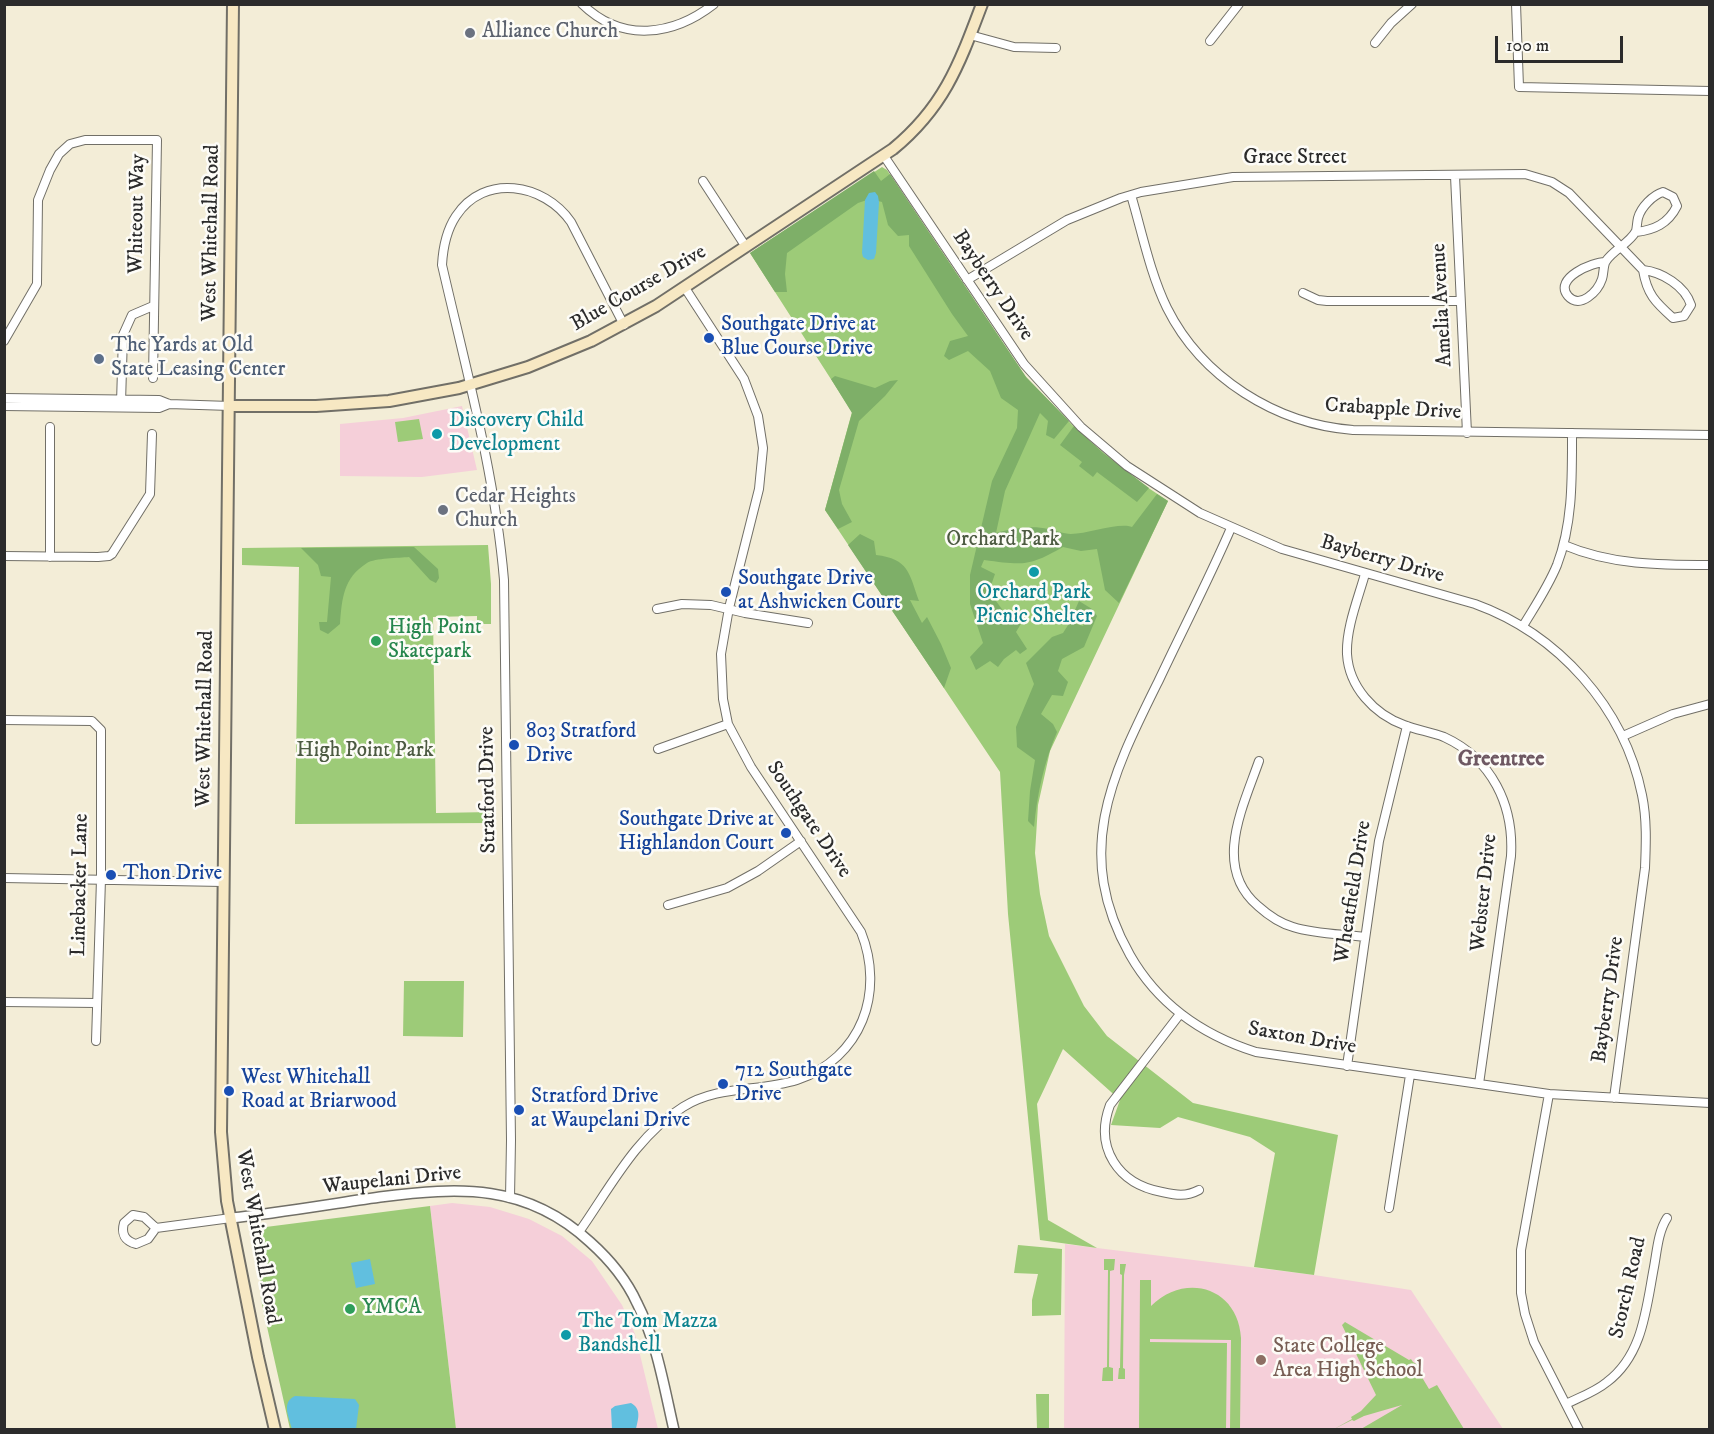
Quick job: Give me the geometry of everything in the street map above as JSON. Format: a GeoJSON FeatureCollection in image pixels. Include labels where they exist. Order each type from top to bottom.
{"type":"FeatureCollection","features":[{"type":"Feature","properties":{"kind":"main road","name":"West Whitehall Road"},"geometry":{"type":"LineString","coordinates":[[233,4],[221,1132],[223,1168],[231,1218],[275,1430]]}},
{"type":"Feature","properties":{"kind":"main road","name":"Blue Course Drive"},"geometry":{"type":"LineString","coordinates":[[230,406],[341,405],[402,399],[470,385],[528,367],[576,348],[624,325],[685,288],[884,156],[910,135],[937,105],[951,81],[982,4]]}},
{"type":"Feature","properties":{"kind":"street"},"geometry":{"type":"LineString","coordinates":[[582,4],[598,17],[612,24],[651,31],[667,29],[688,22],[714,4]]}},
{"type":"Feature","properties":{"kind":"street"},"geometry":{"type":"LineString","coordinates":[[1210,42],[1239,4]]}},
{"type":"Feature","properties":{"kind":"street"},"geometry":{"type":"LineString","coordinates":[[1375,43],[1391,23],[1412,4]]}},
{"type":"Feature","properties":{"kind":"street"},"geometry":{"type":"LineString","coordinates":[[1516,4],[1519,87],[1710,90]]}},
{"type":"Feature","properties":{"kind":"street"},"geometry":{"type":"LineString","coordinates":[[970,35],[1014,47],[1056,48]]}},
{"type":"Feature","properties":{"kind":"street","name":"Whiteout Way"},"geometry":{"type":"LineString","coordinates":[[4,341],[37,284],[39,192],[63,148],[79,140],[158,140],[153,378]]}},
{"type":"Feature","properties":{"kind":"street","name":"Bayberry Drive"},"geometry":{"type":"LineString","coordinates":[[884,156],[1024,364],[1054,400],[1081,427],[1127,466],[1200,513],[1282,549],[1497,612],[1523,626],[1568,661],[1587,682],[1623,736],[1635,766],[1642,797],[1646,832],[1645,868],[1614,1098]]}},
{"type":"Feature","properties":{"kind":"street","name":"Grace Street"},"geometry":{"type":"LineString","coordinates":[[967,280],[1067,220],[1131,195],[1233,177],[1525,174],[1552,182],[1569,193],[1643,270]]}},
{"type":"Feature","properties":{"kind":"street","name":"Amelia Avenue"},"geometry":{"type":"LineString","coordinates":[[1455,176],[1467,433]]}},
{"type":"Feature","properties":{"kind":"street"},"geometry":{"type":"LineString","coordinates":[[702,181],[746,247]]}},
{"type":"Feature","properties":{"kind":"street","name":"Stratford Drive"},"geometry":{"type":"LineString","coordinates":[[510,1198],[504,580],[500,532],[470,385],[442,265],[443,248],[456,215],[469,202],[481,195],[502,189],[525,189],[551,201],[564,212],[571,222],[624,325]]}},
{"type":"Feature","properties":{"kind":"street"},"geometry":{"type":"LineString","coordinates":[[1605,262],[1603,277],[1597,288],[1583,300],[1577,301],[1570,298],[1565,286],[1568,280],[1583,267],[1605,262],[1636,232],[1656,228],[1664,223],[1677,206],[1673,197],[1663,192],[1653,198],[1639,214],[1636,232]]}},
{"type":"Feature","properties":{"kind":"street","name":"Crabapple Drive"},"geometry":{"type":"LineString","coordinates":[[1131,195],[1167,308],[1193,348],[1241,391],[1272,409],[1324,427],[1360,431],[1710,435]]}},
{"type":"Feature","properties":{"kind":"street"},"geometry":{"type":"LineString","coordinates":[[1643,270],[1660,273],[1684,293],[1691,305],[1684,316],[1673,318],[1655,301],[1646,287],[1643,270]]}},
{"type":"Feature","properties":{"kind":"street","name":"Southgate Drive"},"geometry":{"type":"LineString","coordinates":[[579,1232],[642,1141],[670,1115],[702,1097],[720,1092],[797,1080],[817,1071],[841,1053],[857,1032],[867,1007],[872,978],[867,946],[861,932],[751,767],[729,726],[723,699],[721,654],[729,608],[759,489],[763,447],[758,416],[744,379],[685,288]]}},
{"type":"Feature","properties":{"kind":"street"},"geometry":{"type":"LineString","coordinates":[[1304,293],[1318,300],[1328,301],[1461,301]]}},
{"type":"Feature","properties":{"kind":"street"},"geometry":{"type":"LineString","coordinates":[[121,408],[123,335],[132,315],[153,306]]}},
{"type":"Feature","properties":{"kind":"street","name":"Blue Course Drive"},"geometry":{"type":"LineString","coordinates":[[4,398],[159,400],[169,404],[230,406]]}},
{"type":"Feature","properties":{"kind":"street","name":"Blue Course Drive"},"geometry":{"type":"LineString","coordinates":[[4,406],[159,408],[169,404]]}},
{"type":"Feature","properties":{"kind":"street"},"geometry":{"type":"LineString","coordinates":[[50,427],[50,557]]}},
{"type":"Feature","properties":{"kind":"street"},"geometry":{"type":"LineString","coordinates":[[1523,626],[1542,596],[1564,545],[1569,520],[1572,433]]}},
{"type":"Feature","properties":{"kind":"street"},"geometry":{"type":"LineString","coordinates":[[4,556],[104,557],[116,551],[150,494],[152,434]]}},
{"type":"Feature","properties":{"kind":"street","name":"Saxton Drive"},"geometry":{"type":"LineString","coordinates":[[1231,528],[1116,771],[1103,823],[1103,873],[1107,899],[1122,941],[1137,967],[1155,991],[1180,1014],[1211,1035],[1256,1052],[1549,1094],[1710,1103]]}},
{"type":"Feature","properties":{"kind":"street"},"geometry":{"type":"LineString","coordinates":[[1564,545],[1594,556],[1620,562],[1648,565],[1710,565]]}},
{"type":"Feature","properties":{"kind":"street","name":"Webster Drive"},"geometry":{"type":"LineString","coordinates":[[1365,574],[1348,640],[1349,666],[1358,689],[1379,712],[1407,726],[1444,737],[1476,759],[1495,780],[1507,808],[1512,840],[1511,856],[1479,1084]]}},
{"type":"Feature","properties":{"kind":"street"},"geometry":{"type":"LineString","coordinates":[[657,609],[690,603],[808,623]]}},
{"type":"Feature","properties":{"kind":"street"},"geometry":{"type":"LineString","coordinates":[[1623,736],[1672,714],[1710,704]]}},
{"type":"Feature","properties":{"kind":"street","name":"Linebacker Lane"},"geometry":{"type":"LineString","coordinates":[[4,720],[92,721],[100,730],[101,879],[96,1041]]}},
{"type":"Feature","properties":{"kind":"street"},"geometry":{"type":"LineString","coordinates":[[658,749],[707,733],[712,734],[729,726]]}},
{"type":"Feature","properties":{"kind":"street","name":"Wheatfield Drive"},"geometry":{"type":"LineString","coordinates":[[1347,1066],[1379,841],[1407,726]]}},
{"type":"Feature","properties":{"kind":"street"},"geometry":{"type":"LineString","coordinates":[[1259,761],[1233,839],[1234,864],[1245,891],[1270,916],[1292,927],[1365,937]]}},
{"type":"Feature","properties":{"kind":"street"},"geometry":{"type":"LineString","coordinates":[[668,905],[727,888],[758,871],[801,841]]}},
{"type":"Feature","properties":{"kind":"street"},"geometry":{"type":"LineString","coordinates":[[4,878],[223,882]]}},
{"type":"Feature","properties":{"kind":"street"},"geometry":{"type":"LineString","coordinates":[[4,1002],[97,1003]]}},
{"type":"Feature","properties":{"kind":"street"},"geometry":{"type":"LineString","coordinates":[[1180,1014],[1110,1105],[1106,1120],[1106,1140],[1114,1164],[1125,1177],[1136,1184],[1148,1190],[1179,1195],[1188,1195],[1199,1190]]}},
{"type":"Feature","properties":{"kind":"street"},"geometry":{"type":"LineString","coordinates":[[1389,1208],[1410,1075]]}},
{"type":"Feature","properties":{"kind":"street"},"geometry":{"type":"LineString","coordinates":[[1549,1094],[1521,1250],[1521,1293],[1530,1331],[1579,1430]]}},
{"type":"Feature","properties":{"kind":"street","name":"Waupelani Drive"},"geometry":{"type":"LineString","coordinates":[[156,1228],[144,1217],[133,1215],[124,1223],[123,1232],[129,1241],[136,1244],[148,1239],[156,1228],[442,1190],[470,1190],[510,1198],[543,1210],[579,1232],[613,1265],[638,1303],[650,1336],[674,1430]]}},
{"type":"Feature","properties":{"kind":"street","name":"Storch Road"},"geometry":{"type":"LineString","coordinates":[[1566,1404],[1606,1383],[1624,1366],[1634,1350],[1642,1329],[1659,1235],[1667,1218]]}},
{"type":"Feature","properties":{"kind":"shaded area"},"geometry":{"type":"Polygon","coordinates":[[[462,406],[477,470],[422,477],[340,476],[340,424],[403,418],[462,406]]]}},
{"type":"Feature","properties":{"kind":"shaded area"},"geometry":{"type":"Polygon","coordinates":[[[452,1203],[490,1207],[529,1219],[562,1236],[592,1261],[622,1305],[635,1334],[658,1429],[456,1429],[430,1206],[452,1203]]]}},
{"type":"Feature","properties":{"kind":"shaded area","name":"State College Area High School"},"geometry":{"type":"Polygon","coordinates":[[[1065,1244],[1314,1275],[1411,1290],[1503,1429],[1064,1430],[1065,1244]]]}},
{"type":"Feature","properties":{"kind":"green space","name":"Orchard Park"},"geometry":{"type":"Polygon","coordinates":[[[882,167],[887,170],[1026,377],[1082,435],[1141,483],[1168,501],[1050,751],[1038,805],[1035,853],[1040,894],[1049,936],[1084,1006],[1107,1036],[1193,1103],[1338,1135],[1314,1275],[1254,1267],[1275,1153],[1250,1137],[1178,1117],[1160,1128],[1111,1125],[1120,1100],[1063,1049],[1037,1104],[1048,1220],[1097,1248],[1040,1240],[1008,914],[1000,772],[825,510],[852,412],[750,253],[882,167]]]}},
{"type":"Feature","properties":{"kind":"green space"},"geometry":{"type":"Polygon","coordinates":[[[874,171],[881,181],[890,174],[1026,377],[1069,421],[1054,439],[1046,435],[1048,421],[1040,413],[1005,491],[996,533],[1035,527],[1071,534],[1119,526],[1132,527],[1157,494],[1168,501],[1119,603],[1105,590],[1097,549],[1081,551],[1063,547],[1025,563],[984,560],[981,567],[995,574],[989,591],[1007,620],[1016,617],[1022,622],[1016,632],[1027,649],[1020,654],[1016,650],[998,667],[990,661],[976,670],[970,657],[983,643],[970,604],[970,575],[992,481],[1017,428],[1018,410],[1001,398],[990,371],[968,351],[949,360],[944,356],[950,341],[968,336],[909,246],[909,235],[898,236],[888,225],[882,202],[870,199],[858,203],[787,253],[785,274],[787,292],[775,292],[750,253],[874,171]]]}},
{"type":"Feature","properties":{"kind":"green space"},"geometry":{"type":"Polygon","coordinates":[[[835,376],[875,388],[898,380],[859,421],[839,490],[842,504],[852,522],[838,529],[825,510],[852,413],[831,379],[835,376]]]}},
{"type":"Feature","properties":{"kind":"green space"},"geometry":{"type":"Polygon","coordinates":[[[419,419],[423,439],[398,442],[395,422],[419,419]]]}},
{"type":"Feature","properties":{"kind":"green space"},"geometry":{"type":"Polygon","coordinates":[[[1074,426],[1103,453],[1149,488],[1137,502],[1097,472],[1093,477],[1079,466],[1082,462],[1060,445],[1074,426]]]}},
{"type":"Feature","properties":{"kind":"green space"},"geometry":{"type":"Polygon","coordinates":[[[860,534],[874,541],[876,555],[895,560],[910,575],[919,601],[910,600],[922,623],[927,617],[951,668],[944,688],[848,545],[860,534]]]}},
{"type":"Feature","properties":{"kind":"green space","name":"High Point Park"},"geometry":{"type":"Polygon","coordinates":[[[488,545],[491,624],[481,624],[477,621],[477,616],[433,617],[436,813],[492,812],[492,823],[295,824],[299,567],[242,565],[242,548],[488,545]]]}},
{"type":"Feature","properties":{"kind":"green space"},"geometry":{"type":"Polygon","coordinates":[[[414,547],[438,569],[439,578],[436,583],[430,580],[409,557],[371,561],[359,569],[348,582],[343,598],[340,624],[328,634],[320,630],[319,622],[327,622],[331,577],[321,576],[318,565],[301,548],[414,547]]]}},
{"type":"Feature","properties":{"kind":"green space"},"geometry":{"type":"Polygon","coordinates":[[[1079,601],[1092,609],[1097,616],[1084,647],[1062,659],[1058,671],[1068,682],[1063,696],[1052,695],[1041,714],[1053,724],[1057,732],[1042,779],[1034,827],[1028,821],[1035,760],[1017,747],[1016,727],[1034,684],[1026,663],[1052,637],[1063,633],[1070,622],[1083,626],[1089,616],[1075,610],[1079,601]]]}},
{"type":"Feature","properties":{"kind":"green space"},"geometry":{"type":"Polygon","coordinates":[[[404,981],[464,981],[463,1037],[403,1036],[404,981]]]}},
{"type":"Feature","properties":{"kind":"green space"},"geometry":{"type":"Polygon","coordinates":[[[430,1206],[456,1429],[290,1429],[261,1300],[260,1278],[252,1239],[253,1230],[430,1206]]]}},
{"type":"Feature","properties":{"kind":"green space"},"geometry":{"type":"Polygon","coordinates":[[[1018,1245],[1062,1249],[1061,1315],[1032,1316],[1032,1300],[1038,1274],[1014,1273],[1018,1245]]]}},
{"type":"Feature","properties":{"kind":"green space"},"geometry":{"type":"Polygon","coordinates":[[[1104,1259],[1115,1259],[1114,1270],[1110,1271],[1109,1367],[1113,1368],[1113,1381],[1102,1381],[1103,1368],[1107,1367],[1108,1270],[1104,1270],[1104,1259]]]}},
{"type":"Feature","properties":{"kind":"green space"},"geometry":{"type":"Polygon","coordinates":[[[1120,1264],[1126,1264],[1123,1368],[1125,1379],[1118,1379],[1122,1275],[1120,1264]]]}},
{"type":"Feature","properties":{"kind":"green space"},"geometry":{"type":"Polygon","coordinates":[[[1140,1280],[1151,1280],[1151,1306],[1179,1289],[1194,1288],[1208,1290],[1220,1296],[1230,1307],[1238,1321],[1241,1338],[1240,1429],[1230,1429],[1231,1340],[1150,1339],[1150,1342],[1227,1343],[1226,1429],[1139,1429],[1140,1280]]]}},
{"type":"Feature","properties":{"kind":"green space"},"geometry":{"type":"Polygon","coordinates":[[[1345,1322],[1423,1368],[1420,1374],[1429,1389],[1437,1385],[1464,1429],[1361,1429],[1402,1405],[1352,1420],[1334,1429],[1352,1419],[1351,1417],[1361,1411],[1376,1395],[1342,1325],[1345,1322]]]}},
{"type":"Feature","properties":{"kind":"green space"},"geometry":{"type":"Polygon","coordinates":[[[1036,1394],[1049,1394],[1049,1429],[1037,1429],[1036,1394]]]}},
{"type":"Feature","properties":{"kind":"water"},"geometry":{"type":"Polygon","coordinates":[[[875,192],[879,202],[876,253],[874,259],[868,260],[863,257],[862,253],[865,200],[869,193],[875,192]]]}},
{"type":"Feature","properties":{"kind":"water"},"geometry":{"type":"Polygon","coordinates":[[[370,1259],[375,1284],[356,1288],[351,1263],[370,1259]]]}},
{"type":"Feature","properties":{"kind":"water"},"geometry":{"type":"Polygon","coordinates":[[[295,1396],[355,1399],[359,1405],[356,1429],[292,1429],[287,1406],[295,1396]]]}},
{"type":"Feature","properties":{"kind":"water"},"geometry":{"type":"Polygon","coordinates":[[[631,1403],[638,1411],[636,1429],[612,1429],[611,1409],[631,1403]]]}},
{"type":"Feature","properties":{"kind":"place","name":"Alliance Church"},"geometry":{"type":"Point","coordinates":[470,33]}},
{"type":"Feature","properties":{"kind":"place","name":"Southgate Drive at Blue Course Drive"},"geometry":{"type":"Point","coordinates":[709,338]}},
{"type":"Feature","properties":{"kind":"place","name":"The Yards at Old State Leasing Center"},"geometry":{"type":"Point","coordinates":[99,359]}},
{"type":"Feature","properties":{"kind":"place","name":"Discovery Child Development"},"geometry":{"type":"Point","coordinates":[437,434]}},
{"type":"Feature","properties":{"kind":"place","name":"Cedar Heights Church"},"geometry":{"type":"Point","coordinates":[443,510]}},
{"type":"Feature","properties":{"kind":"place","name":"Orchard Park Picnic Shelter"},"geometry":{"type":"Point","coordinates":[1034,572]}},
{"type":"Feature","properties":{"kind":"place","name":"Southgate Drive at Ashwicken Court"},"geometry":{"type":"Point","coordinates":[726,592]}},
{"type":"Feature","properties":{"kind":"place","name":"High Point Skatepark"},"geometry":{"type":"Point","coordinates":[376,641]}},
{"type":"Feature","properties":{"kind":"place","name":"803 Stratford Drive"},"geometry":{"type":"Point","coordinates":[514,745]}},
{"type":"Feature","properties":{"kind":"place","name":"Southgate Drive at Highlandon Court"},"geometry":{"type":"Point","coordinates":[786,833]}},
{"type":"Feature","properties":{"kind":"place","name":"Thon Drive"},"geometry":{"type":"Point","coordinates":[111,875]}},
{"type":"Feature","properties":{"kind":"place","name":"712 Southgate Drive"},"geometry":{"type":"Point","coordinates":[723,1084]}},
{"type":"Feature","properties":{"kind":"place","name":"West Whitehall Road at Briarwood"},"geometry":{"type":"Point","coordinates":[229,1091]}},
{"type":"Feature","properties":{"kind":"place","name":"Stratford Drive at Waupelani Drive"},"geometry":{"type":"Point","coordinates":[519,1110]}},
{"type":"Feature","properties":{"kind":"place","name":"YMCA"},"geometry":{"type":"Point","coordinates":[350,1309]}},
{"type":"Feature","properties":{"kind":"place","name":"The Tom Mazza Bandshell"},"geometry":{"type":"Point","coordinates":[566,1335]}},
{"type":"Feature","properties":{"kind":"place","name":"State College Area High School"},"geometry":{"type":"Point","coordinates":[1261,1360]}},
{"type":"Feature","properties":{"kind":"district","name":"Greentree"},"geometry":{"type":"Point","coordinates":[1501,760]}}]}
